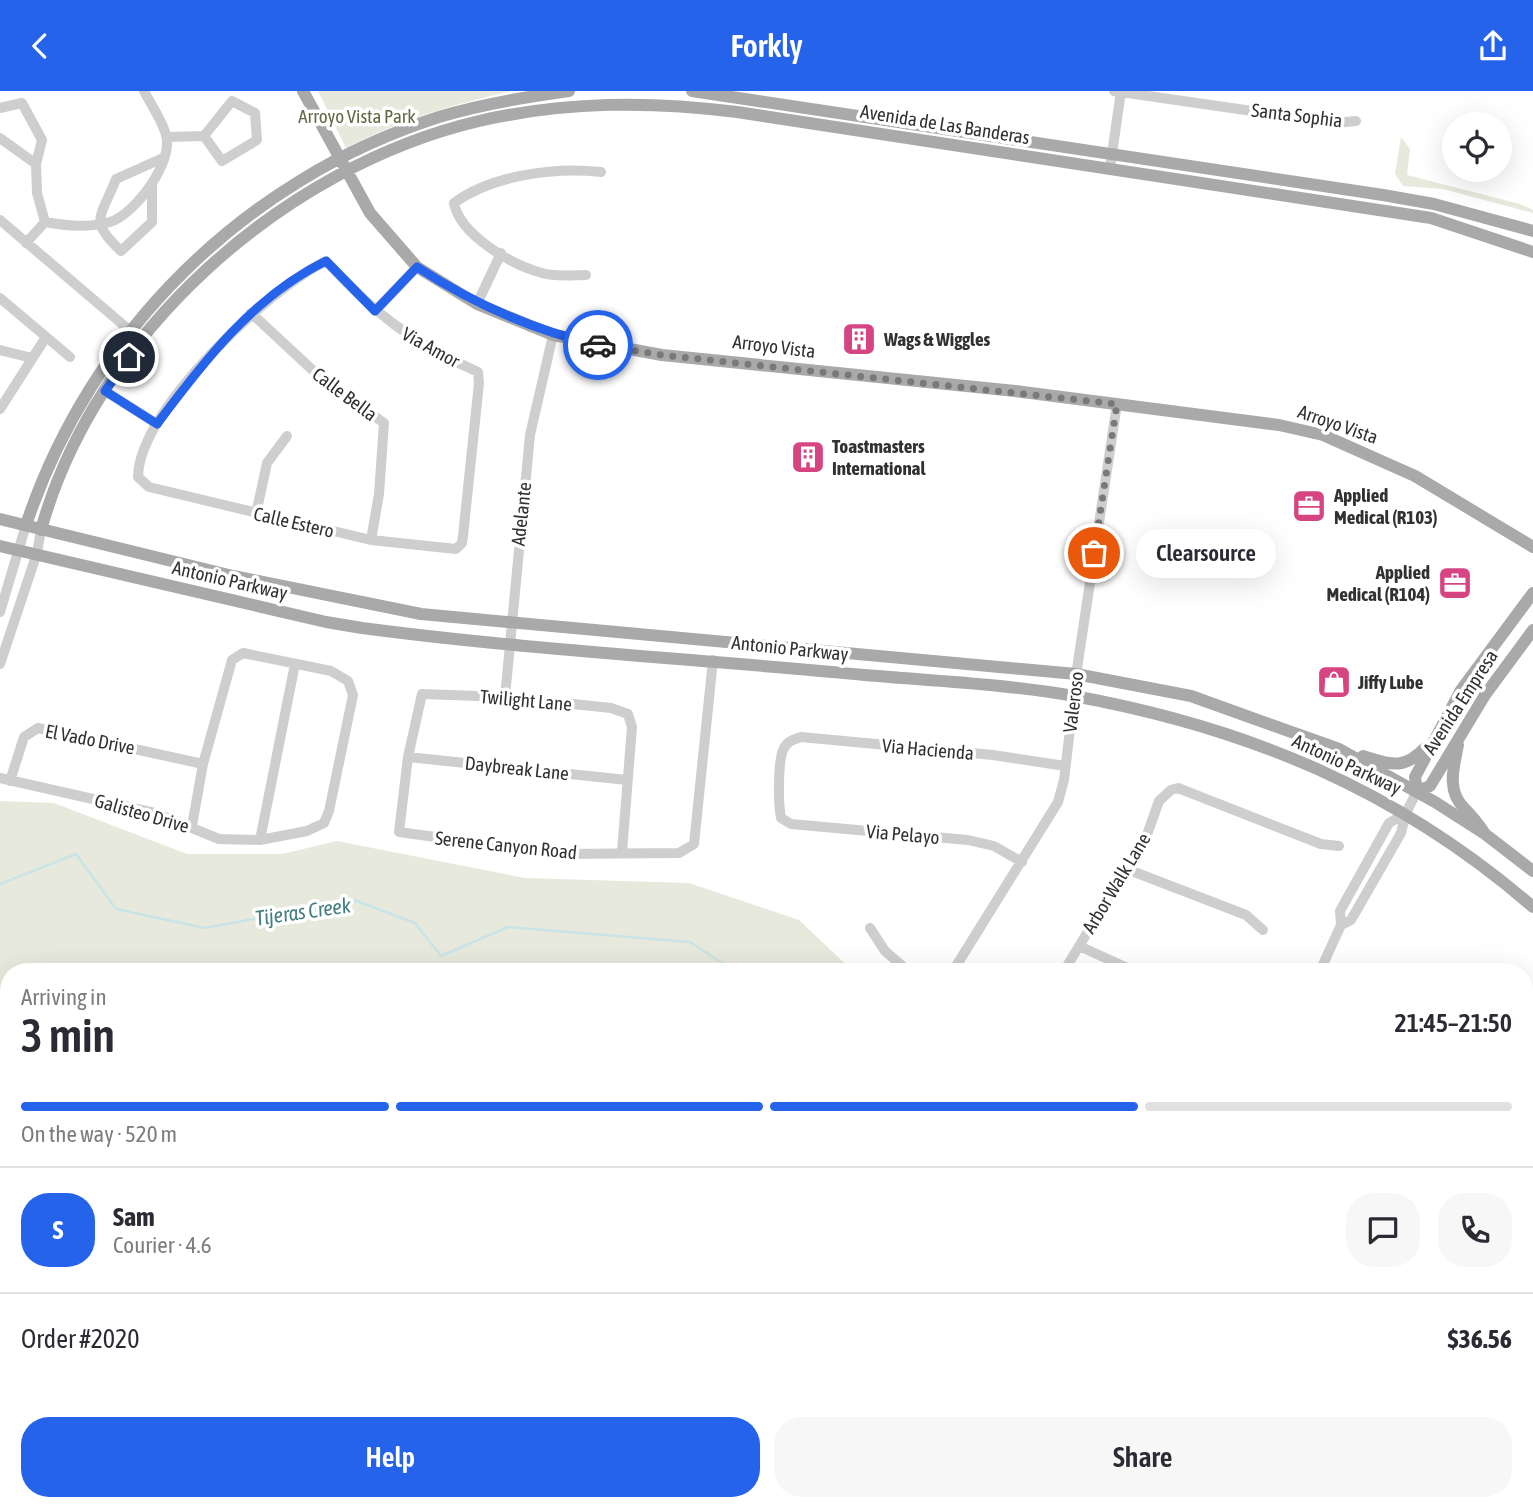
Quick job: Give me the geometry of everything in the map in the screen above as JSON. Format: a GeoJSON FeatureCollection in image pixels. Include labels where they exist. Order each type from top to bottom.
{"type":"FeatureCollection","features":[{"type":"Feature","properties":{"kind":"main road","name":"Arroyo Vista"},"geometry":{"type":"LineString","coordinates":[[303,91],[370,213],[417,267],[477,304],[553,335],[662,355],[1247,419],[1323,435],[1415,476],[1533,547]]}},
{"type":"Feature","properties":{"kind":"main road"},"geometry":{"type":"LineString","coordinates":[[26,525],[62,437],[91,386],[130,330],[169,284],[205,250],[261,205],[340,159],[438,117],[522,97],[569,91]]}},
{"type":"Feature","properties":{"kind":"main road","name":"Avenida de Las Banderas"},"geometry":{"type":"LineString","coordinates":[[692,91],[740,94],[1383,195],[1500,220],[1533,231]]}},
{"type":"Feature","properties":{"kind":"main road","name":"Avenida de Las Banderas"},"geometry":{"type":"LineString","coordinates":[[41,530],[75,443],[105,391],[141,340],[179,295],[215,262],[270,218],[348,173],[443,132],[525,112],[576,105],[641,103],[737,112],[1430,218],[1533,251]]}},
{"type":"Feature","properties":{"kind":"main road"},"geometry":{"type":"LineString","coordinates":[[1264,192],[1280,188],[1366,200],[1383,195]]}},
{"type":"Feature","properties":{"kind":"main road"},"geometry":{"type":"LineString","coordinates":[[1380,210],[1403,204],[1488,221],[1500,220]]}},
{"type":"Feature","properties":{"kind":"main road","name":"Antonio Parkway"},"geometry":{"type":"LineString","coordinates":[[0,519],[374,607],[421,614],[1076,674],[1191,696],[1339,749],[1417,791],[1485,834],[1533,871]]}},
{"type":"Feature","properties":{"kind":"main road","name":"Antonio Parkway"},"geometry":{"type":"LineString","coordinates":[[0,545],[326,622],[1074,696],[1230,734],[1339,779],[1406,813],[1464,852],[1533,907]]}},
{"type":"Feature","properties":{"kind":"main road","name":"Avenida Empresa"},"geometry":{"type":"LineString","coordinates":[[1533,593],[1461,690],[1415,777],[1417,791],[1430,786],[1460,732],[1533,630]]}},
{"type":"Feature","properties":{"kind":"main road"},"geometry":{"type":"LineString","coordinates":[[1460,732],[1452,768],[1455,795],[1485,834]]}},
{"type":"Feature","properties":{"kind":"main road"},"geometry":{"type":"LineString","coordinates":[[1339,749],[1397,764],[1413,761],[1433,740]]}},
{"type":"Feature","properties":{"kind":"street"},"geometry":{"type":"LineString","coordinates":[[45,222],[73,227],[113,221],[123,215],[152,185],[163,158],[167,137],[144,91]]}},
{"type":"Feature","properties":{"kind":"street","name":"Santa Sophia"},"geometry":{"type":"LineString","coordinates":[[1114,91],[1209,97],[1335,123],[1356,121]]}},
{"type":"Feature","properties":{"kind":"street"},"geometry":{"type":"LineString","coordinates":[[1110,168],[1121,91]]}},
{"type":"Feature","properties":{"kind":"street"},"geometry":{"type":"LineString","coordinates":[[737,112],[740,94]]}},
{"type":"Feature","properties":{"kind":"street"},"geometry":{"type":"LineString","coordinates":[[167,137],[204,136],[232,101],[255,113],[257,139],[222,161],[204,136]]}},
{"type":"Feature","properties":{"kind":"street"},"geometry":{"type":"LineString","coordinates":[[0,108],[22,103],[43,140],[36,164],[37,193],[45,222]]}},
{"type":"Feature","properties":{"kind":"street"},"geometry":{"type":"LineString","coordinates":[[0,138],[36,164]]}},
{"type":"Feature","properties":{"kind":"street"},"geometry":{"type":"LineString","coordinates":[[152,185],[152,222],[121,251],[101,233],[98,224],[116,179],[163,158]]}},
{"type":"Feature","properties":{"kind":"street"},"geometry":{"type":"LineString","coordinates":[[586,275],[543,274],[501,253],[470,232],[457,217],[454,203],[470,191],[512,179],[581,170],[601,172]]}},
{"type":"Feature","properties":{"kind":"street"},"geometry":{"type":"LineString","coordinates":[[0,220],[141,340]]}},
{"type":"Feature","properties":{"kind":"street"},"geometry":{"type":"LineString","coordinates":[[26,243],[45,222]]}},
{"type":"Feature","properties":{"kind":"street"},"geometry":{"type":"LineString","coordinates":[[477,304],[501,253]]}},
{"type":"Feature","properties":{"kind":"street","name":"Via Amor"},"geometry":{"type":"LineString","coordinates":[[251,313],[305,271],[326,261],[375,311],[416,342],[478,372],[480,383],[463,536],[462,543],[456,549]]}},
{"type":"Feature","properties":{"kind":"street"},"geometry":{"type":"LineString","coordinates":[[375,311],[417,267]]}},
{"type":"Feature","properties":{"kind":"street"},"geometry":{"type":"LineString","coordinates":[[0,298],[69,357]]}},
{"type":"Feature","properties":{"kind":"street"},"geometry":{"type":"LineString","coordinates":[[105,391],[157,424],[200,367],[251,313]]}},
{"type":"Feature","properties":{"kind":"street","name":"Calle Bella"},"geometry":{"type":"LineString","coordinates":[[251,313],[320,377],[384,423],[379,494],[371,540]]}},
{"type":"Feature","properties":{"kind":"street","name":"Adelante"},"geometry":{"type":"LineString","coordinates":[[505,697],[530,435],[553,335]]}},
{"type":"Feature","properties":{"kind":"street"},"geometry":{"type":"LineString","coordinates":[[0,409],[46,337]]}},
{"type":"Feature","properties":{"kind":"street"},"geometry":{"type":"LineString","coordinates":[[0,351],[32,358]]}},
{"type":"Feature","properties":{"kind":"street","name":"Valeroso"},"geometry":{"type":"LineString","coordinates":[[958,963],[1058,802],[1117,404]]}},
{"type":"Feature","properties":{"kind":"street","name":"Calle Estero"},"geometry":{"type":"LineString","coordinates":[[157,424],[138,462],[138,477],[149,487],[371,540],[456,549]]}},
{"type":"Feature","properties":{"kind":"street"},"geometry":{"type":"LineString","coordinates":[[256,514],[267,463],[287,436]]}},
{"type":"Feature","properties":{"kind":"street"},"geometry":{"type":"LineString","coordinates":[[0,613],[26,525]]}},
{"type":"Feature","properties":{"kind":"street","name":"Avenida de Las Banderas"},"geometry":{"type":"LineString","coordinates":[[0,664],[37,553],[41,530]]}},
{"type":"Feature","properties":{"kind":"street"},"geometry":{"type":"LineString","coordinates":[[192,826],[203,764],[232,660],[243,653],[295,664],[260,840]]}},
{"type":"Feature","properties":{"kind":"street","name":"Serene Canyon Road"},"geometry":{"type":"LineString","coordinates":[[408,757],[399,832],[559,854],[678,853],[694,844],[713,660]]}},
{"type":"Feature","properties":{"kind":"street","name":"Galisteo Drive"},"geometry":{"type":"LineString","coordinates":[[5,780],[155,813],[219,839],[260,840],[307,831],[324,823],[353,695],[348,681],[331,671],[295,664]]}},
{"type":"Feature","properties":{"kind":"street","name":"Twilight Lane"},"geometry":{"type":"LineString","coordinates":[[408,757],[422,694],[505,697],[611,708],[628,714],[632,727],[626,780]]}},
{"type":"Feature","properties":{"kind":"street","name":"El Vado Drive"},"geometry":{"type":"LineString","coordinates":[[5,780],[24,737],[38,728],[91,737],[203,764]]}},
{"type":"Feature","properties":{"kind":"street","name":"Via Hacienda"},"geometry":{"type":"LineString","coordinates":[[781,818],[778,805],[783,750],[790,741],[801,737],[993,755],[1065,766]]}},
{"type":"Feature","properties":{"kind":"street","name":"Daybreak Lane"},"geometry":{"type":"LineString","coordinates":[[408,757],[626,780]]}},
{"type":"Feature","properties":{"kind":"street"},"geometry":{"type":"LineString","coordinates":[[622,852],[626,780]]}},
{"type":"Feature","properties":{"kind":"street","name":"Arbor Walk Lane"},"geometry":{"type":"LineString","coordinates":[[1069,963],[1148,832],[1159,801],[1165,794],[1178,788],[1321,844],[1339,846]]}},
{"type":"Feature","properties":{"kind":"street","name":"Avenida Empresa"},"geometry":{"type":"LineString","coordinates":[[1324,963],[1341,925],[1339,911],[1389,823],[1406,813],[1417,791]]}},
{"type":"Feature","properties":{"kind":"street","name":"Via Pelayo"},"geometry":{"type":"LineString","coordinates":[[781,818],[791,824],[968,840],[994,846],[1021,862]]}},
{"type":"Feature","properties":{"kind":"street"},"geometry":{"type":"LineString","coordinates":[[1124,868],[1246,915],[1263,930]]}},
{"type":"Feature","properties":{"kind":"street"},"geometry":{"type":"LineString","coordinates":[[870,927],[885,951],[899,963]]}},
{"type":"Feature","properties":{"kind":"street"},"geometry":{"type":"LineString","coordinates":[[1079,946],[1116,963]]}},
{"type":"Feature","properties":{"kind":"green space","name":"Arroyo Vista Park"},"geometry":{"type":"Polygon","coordinates":[[[318,91],[512,91],[427,114],[346,148],[318,91]]]}},
{"type":"Feature","properties":{"kind":"green space"},"geometry":{"type":"Polygon","coordinates":[[[1401,137],[1410,149],[1407,175],[1520,204],[1533,210],[1533,213],[1443,189],[1403,186],[1395,174],[1401,137]]]}},
{"type":"Feature","properties":{"kind":"green space"},"geometry":{"type":"Polygon","coordinates":[[[0,801],[54,803],[187,854],[282,854],[337,841],[525,878],[689,883],[799,920],[845,963],[0,963],[0,801]]]}},
{"type":"Feature","properties":{"kind":"waterway","name":"Tijeras Creek"},"geometry":{"type":"LineString","coordinates":[[0,884],[76,854],[116,909],[205,928],[354,900],[415,923],[441,956],[508,927],[690,942],[722,963]]}},
{"type":"Feature","properties":{"kind":"way so far"},"geometry":{"type":"LineString","coordinates":[[598,345],[662,355],[701,357],[1117,404],[1094,553]]}},
{"type":"Feature","properties":{"kind":"place","name":"Wags & Wiggles"},"geometry":{"type":"Point","coordinates":[859,339]}},
{"type":"Feature","properties":{"kind":"place","name":"Toastmasters International"},"geometry":{"type":"Point","coordinates":[808,457]}},
{"type":"Feature","properties":{"kind":"place","name":"Applied Medical (R103)"},"geometry":{"type":"Point","coordinates":[1309,506]}},
{"type":"Feature","properties":{"kind":"place","name":"Clearsource"},"geometry":{"type":"Point","coordinates":[1094,553]}},
{"type":"Feature","properties":{"kind":"place","name":"Applied Medical (R104)"},"geometry":{"type":"Point","coordinates":[1455,583]}},
{"type":"Feature","properties":{"kind":"place","name":"Jiffy Lube"},"geometry":{"type":"Point","coordinates":[1334,682]}},
{"type":"Feature","properties":{"kind":"route"},"geometry":{"type":"LineString","coordinates":[[129,357],[105,391],[157,424],[200,367],[251,313],[305,271],[326,261],[375,311],[417,267],[477,304],[553,335],[598,345]]}}]}
